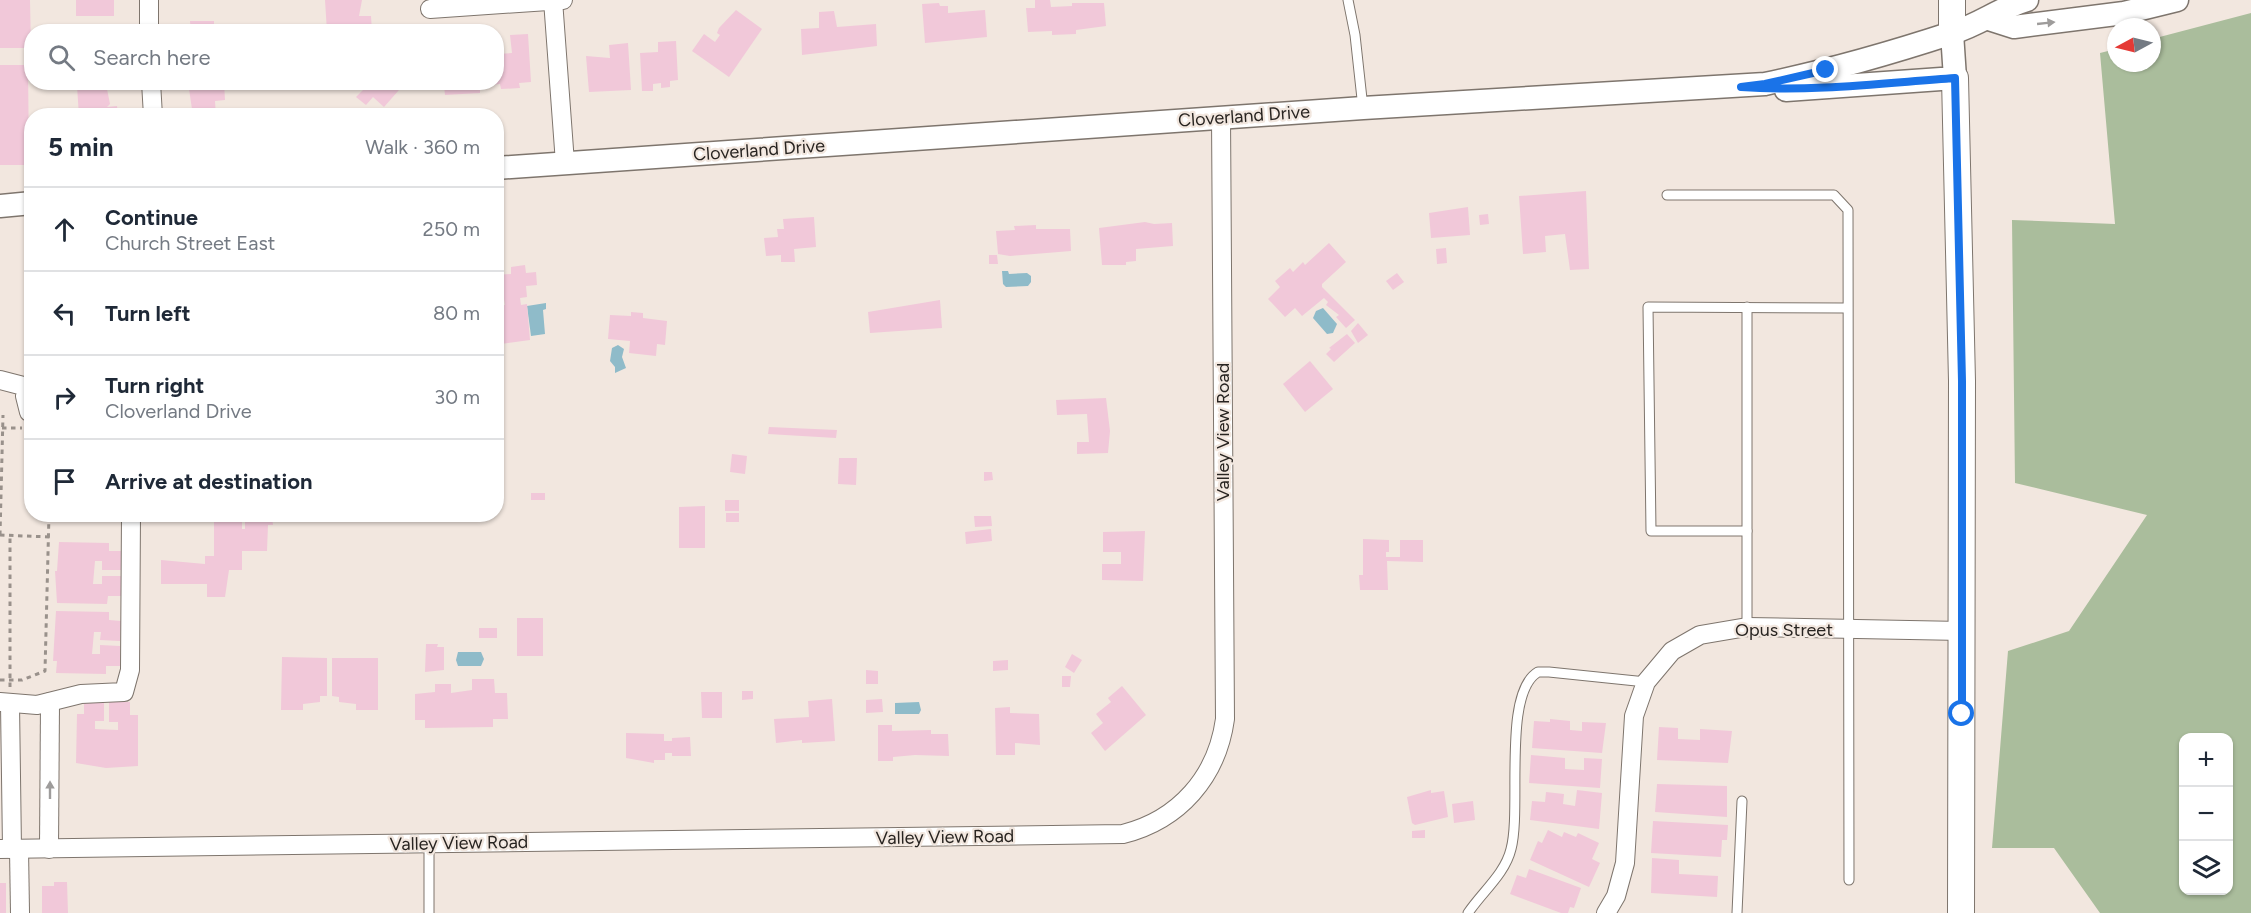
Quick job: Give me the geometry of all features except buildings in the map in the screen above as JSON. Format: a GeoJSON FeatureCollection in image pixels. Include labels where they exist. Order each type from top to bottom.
{"type":"FeatureCollection","features":[{"type":"Feature","properties":{"kind":"main road"},"geometry":{"type":"LineString","coordinates":[[1952,0],[1953,33]]}},
{"type":"Feature","properties":{"kind":"main road"},"geometry":{"type":"LineString","coordinates":[[1955,78],[1962,381],[1961,913]]}},
{"type":"Feature","properties":{"kind":"street"},"geometry":{"type":"LineString","coordinates":[[148,0],[149,24]]}},
{"type":"Feature","properties":{"kind":"street"},"geometry":{"type":"LineString","coordinates":[[430,9],[557,0],[565,163]]}},
{"type":"Feature","properties":{"kind":"street","name":"Cloverland Drive"},"geometry":{"type":"LineString","coordinates":[[504,167],[1587,93],[1741,87],[1826,70],[1953,33],[1989,19],[2005,7],[2027,0]]}},
{"type":"Feature","properties":{"kind":"street"},"geometry":{"type":"LineString","coordinates":[[1989,19],[2014,27],[2124,13],[2177,0]]}},
{"type":"Feature","properties":{"kind":"street"},"geometry":{"type":"LineString","coordinates":[[1741,87],[1785,90],[1955,78],[1953,33]]}},
{"type":"Feature","properties":{"kind":"street"},"geometry":{"type":"LineString","coordinates":[[151,90],[153,108]]}},
{"type":"Feature","properties":{"kind":"street","name":"Valley View Road"},"geometry":{"type":"LineString","coordinates":[[10,849],[1123,834],[1149,826],[1182,804],[1201,783],[1213,762],[1224,719],[1221,117]]}},
{"type":"Feature","properties":{"kind":"street"},"geometry":{"type":"LineString","coordinates":[[0,206],[24,204]]}},
{"type":"Feature","properties":{"kind":"street"},"geometry":{"type":"LineString","coordinates":[[0,380],[24,386]]}},
{"type":"Feature","properties":{"kind":"street"},"geometry":{"type":"LineString","coordinates":[[20,913],[10,849],[5,703],[37,705],[81,694],[124,692],[130,670],[131,522]]}},
{"type":"Feature","properties":{"kind":"street","name":"Opus Street"},"geometry":{"type":"LineString","coordinates":[[1606,913],[1616,896],[1625,863],[1634,716],[1646,682],[1672,651],[1700,635],[1747,627],[1962,631]]}},
{"type":"Feature","properties":{"kind":"street"},"geometry":{"type":"LineString","coordinates":[[49,849],[50,702]]}},
{"type":"Feature","properties":{"kind":"lane"},"geometry":{"type":"LineString","coordinates":[[1348,0],[1355,35],[1363,108]]}},
{"type":"Feature","properties":{"kind":"lane"},"geometry":{"type":"LineString","coordinates":[[1666,195],[1834,195],[1848,210],[1846,308],[1850,630],[1849,880]]}},
{"type":"Feature","properties":{"kind":"lane"},"geometry":{"type":"LineString","coordinates":[[1747,531],[1651,531],[1648,307],[1846,308]]}},
{"type":"Feature","properties":{"kind":"lane"},"geometry":{"type":"LineString","coordinates":[[1747,307],[1747,627]]}},
{"type":"Feature","properties":{"kind":"lane"},"geometry":{"type":"LineString","coordinates":[[1468,913],[1501,871],[1512,847],[1517,720],[1527,682],[1538,672],[1549,672],[1646,682]]}},
{"type":"Feature","properties":{"kind":"lane"},"geometry":{"type":"LineString","coordinates":[[1737,913],[1742,801]]}},
{"type":"Feature","properties":{"kind":"lane"},"geometry":{"type":"LineString","coordinates":[[429,843],[429,913]]}},
{"type":"Feature","properties":{"kind":"path"},"geometry":{"type":"LineString","coordinates":[[3,415],[0,535],[50,537]]}},
{"type":"Feature","properties":{"kind":"path"},"geometry":{"type":"LineString","coordinates":[[3,428],[24,428]]}},
{"type":"Feature","properties":{"kind":"path"},"geometry":{"type":"LineString","coordinates":[[0,680],[22,680],[45,671],[49,522]]}},
{"type":"Feature","properties":{"kind":"path"},"geometry":{"type":"LineString","coordinates":[[5,703],[10,680],[10,536]]}},
{"type":"Feature","properties":{"kind":"green space"},"geometry":{"type":"Polygon","coordinates":[[[2251,13],[2251,913],[2100,913],[2054,848],[1992,848],[2008,651],[2069,631],[2147,515],[2015,483],[2012,220],[2115,224],[2100,53],[2107,51],[2107,72],[2161,72],[2161,37],[2251,13]]]}},
{"type":"Feature","properties":{"kind":"water"},"geometry":{"type":"Polygon","coordinates":[[[1002,271],[1008,271],[1009,274],[1027,273],[1031,276],[1031,282],[1028,286],[1006,287],[1003,284],[1002,271]]]}},
{"type":"Feature","properties":{"kind":"water"},"geometry":{"type":"Polygon","coordinates":[[[546,303],[546,309],[543,310],[545,334],[531,336],[527,306],[546,303]]]}},
{"type":"Feature","properties":{"kind":"water"},"geometry":{"type":"Polygon","coordinates":[[[1323,308],[1337,324],[1333,333],[1327,334],[1313,318],[1316,311],[1323,308]]]}},
{"type":"Feature","properties":{"kind":"water"},"geometry":{"type":"Polygon","coordinates":[[[618,345],[624,349],[622,357],[626,368],[615,373],[615,367],[610,361],[612,348],[618,345]]]}},
{"type":"Feature","properties":{"kind":"water"},"geometry":{"type":"Polygon","coordinates":[[[458,652],[481,652],[484,659],[481,666],[458,666],[456,660],[458,652]]]}},
{"type":"Feature","properties":{"kind":"water"},"geometry":{"type":"Polygon","coordinates":[[[919,702],[921,710],[919,714],[895,714],[895,703],[919,702]]]}},
{"type":"Feature","properties":{"kind":"route"},"geometry":{"type":"LineString","coordinates":[[1826,70],[1741,87],[1785,90],[1955,78],[1962,381],[1962,714]]}}]}
